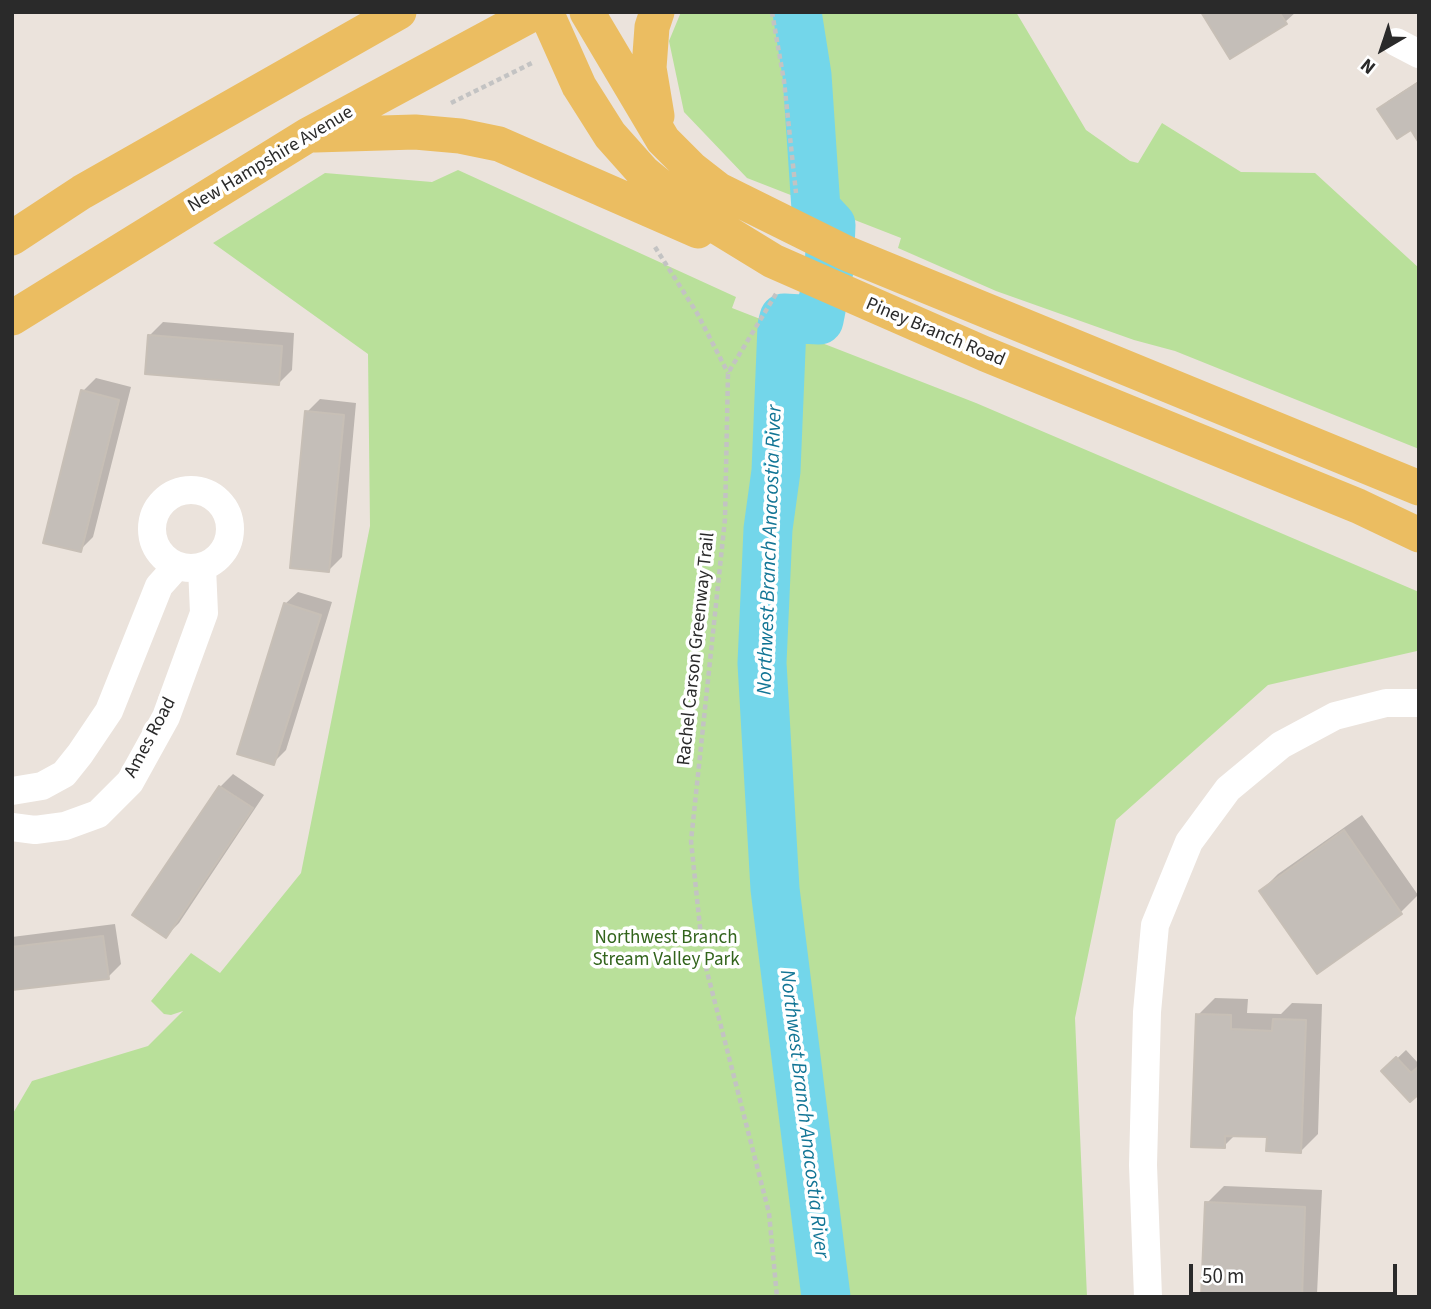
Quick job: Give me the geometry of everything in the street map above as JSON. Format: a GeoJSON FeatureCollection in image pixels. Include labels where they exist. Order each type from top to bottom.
{"type":"FeatureCollection","features":[{"type":"Feature","properties":{"kind":"main road"},"geometry":{"type":"LineString","coordinates":[[12,238],[82,192],[399,12]]}},
{"type":"Feature","properties":{"kind":"main road","name":"New Hampshire Avenue"},"geometry":{"type":"LineString","coordinates":[[12,318],[308,135],[536,12]]}},
{"type":"Feature","properties":{"kind":"main road","name":"Piney Branch Road"},"geometry":{"type":"LineString","coordinates":[[546,12],[579,86],[610,135],[643,172],[775,277],[842,292],[1079,394],[1358,506],[1419,535]]}},
{"type":"Feature","properties":{"kind":"main road","name":"Piney Branch Road"},"geometry":{"type":"LineString","coordinates":[[587,12],[663,140],[692,169],[719,190],[788,211],[846,253],[1419,488]]}},
{"type":"Feature","properties":{"kind":"main road"},"geometry":{"type":"LineString","coordinates":[[657,12],[652,27],[649,68],[663,140]]}},
{"type":"Feature","properties":{"kind":"main road"},"geometry":{"type":"LineString","coordinates":[[308,135],[415,132],[460,136],[499,144],[678,224],[775,277]]}},
{"type":"Feature","properties":{"kind":"street","name":"Ames Road"},"geometry":{"type":"LineString","coordinates":[[12,791],[43,786],[64,774],[80,754],[108,711],[159,586],[190,566],[204,613],[166,717],[130,782],[98,814],[65,826],[35,830],[12,827]]}},
{"type":"Feature","properties":{"kind":"street"},"geometry":{"type":"LineString","coordinates":[[1148,1297],[1143,1165],[1147,1012],[1155,925],[1189,842],[1228,789],[1281,745],[1335,716],[1385,703],[1419,703]]}},
{"type":"Feature","properties":{"kind":"path"},"geometry":{"type":"LineString","coordinates":[[772,12],[784,81],[788,211]]}},
{"type":"Feature","properties":{"kind":"path"},"geometry":{"type":"LineString","coordinates":[[442,107],[544,57]]}},
{"type":"Feature","properties":{"kind":"path"},"geometry":{"type":"LineString","coordinates":[[647,239],[656,247],[697,313],[728,373]]}},
{"type":"Feature","properties":{"kind":"path"},"geometry":{"type":"LineString","coordinates":[[728,373],[775,277]]}},
{"type":"Feature","properties":{"kind":"path","name":"Rachel Carson Greenway Trail"},"geometry":{"type":"LineString","coordinates":[[728,373],[725,519],[691,841],[703,956],[769,1213],[777,1297]]}},
{"type":"Feature","properties":{"kind":"green space"},"geometry":{"type":"Polygon","coordinates":[[[681,12],[1016,12],[1086,130],[1130,161],[1138,163],[1162,123],[1241,172],[1315,173],[1419,268],[1419,449],[1175,351],[1134,340],[996,291],[898,248],[901,238],[747,178],[684,112],[669,41],[681,12]]]}},
{"type":"Feature","properties":{"kind":"green space","name":"Northwest Branch Stream Valley Park"},"geometry":{"type":"Polygon","coordinates":[[[458,170],[736,297],[732,308],[976,403],[1419,592],[1417,651],[1268,685],[1116,820],[1075,1018],[1087,1297],[12,1297],[12,1115],[32,1081],[148,1046],[183,1011],[164,1014],[151,1001],[191,953],[220,973],[301,873],[370,526],[368,354],[213,243],[325,173],[432,182],[458,170]]]}},
{"type":"Feature","properties":{"kind":"building"},"geometry":{"type":"Polygon","coordinates":[[[1201,12],[1279,12],[1287,24],[1230,59],[1201,12]]]}},
{"type":"Feature","properties":{"kind":"building"},"geometry":{"type":"Polygon","coordinates":[[[1417,83],[1419,143],[1411,130],[1397,139],[1377,109],[1417,83]]]}},
{"type":"Feature","properties":{"kind":"building"},"geometry":{"type":"Polygon","coordinates":[[[148,335],[282,346],[279,385],[145,374],[148,335]]]}},
{"type":"Feature","properties":{"kind":"building"},"geometry":{"type":"Polygon","coordinates":[[[81,390],[119,400],[81,552],[43,543],[81,390]]]}},
{"type":"Feature","properties":{"kind":"building"},"geometry":{"type":"Polygon","coordinates":[[[305,411],[344,415],[329,572],[290,568],[305,411]]]}},
{"type":"Feature","properties":{"kind":"building"},"geometry":{"type":"Polygon","coordinates":[[[284,603],[321,615],[274,765],[237,754],[284,603]]]}},
{"type":"Feature","properties":{"kind":"building"},"geometry":{"type":"Polygon","coordinates":[[[219,786],[253,808],[166,938],[132,915],[219,786]]]}},
{"type":"Feature","properties":{"kind":"building"},"geometry":{"type":"Polygon","coordinates":[[[1344,830],[1402,914],[1317,974],[1259,891],[1344,830]]]}},
{"type":"Feature","properties":{"kind":"building"},"geometry":{"type":"Polygon","coordinates":[[[103,936],[109,979],[12,990],[12,947],[103,936]]]}},
{"type":"Feature","properties":{"kind":"building"},"geometry":{"type":"Polygon","coordinates":[[[1196,1014],[1231,1015],[1231,1029],[1272,1031],[1273,1019],[1306,1020],[1301,1153],[1266,1151],[1267,1137],[1225,1136],[1225,1148],[1191,1147],[1196,1014]]]}},
{"type":"Feature","properties":{"kind":"building"},"geometry":{"type":"Polygon","coordinates":[[[1396,1057],[1411,1073],[1419,1066],[1419,1094],[1410,1102],[1381,1071],[1396,1057]]]}},
{"type":"Feature","properties":{"kind":"building"},"geometry":{"type":"Polygon","coordinates":[[[1205,1202],[1305,1207],[1302,1297],[1201,1297],[1205,1202]]]}},
{"type":"Feature","properties":{"kind":"waterway","name":"Northwest Branch Anacostia River"},"geometry":{"type":"LineString","coordinates":[[797,12],[807,75],[816,209],[831,225],[829,270],[819,320],[784,318],[782,326],[776,471],[768,529],[762,663],[775,889],[826,1297]]}}]}
